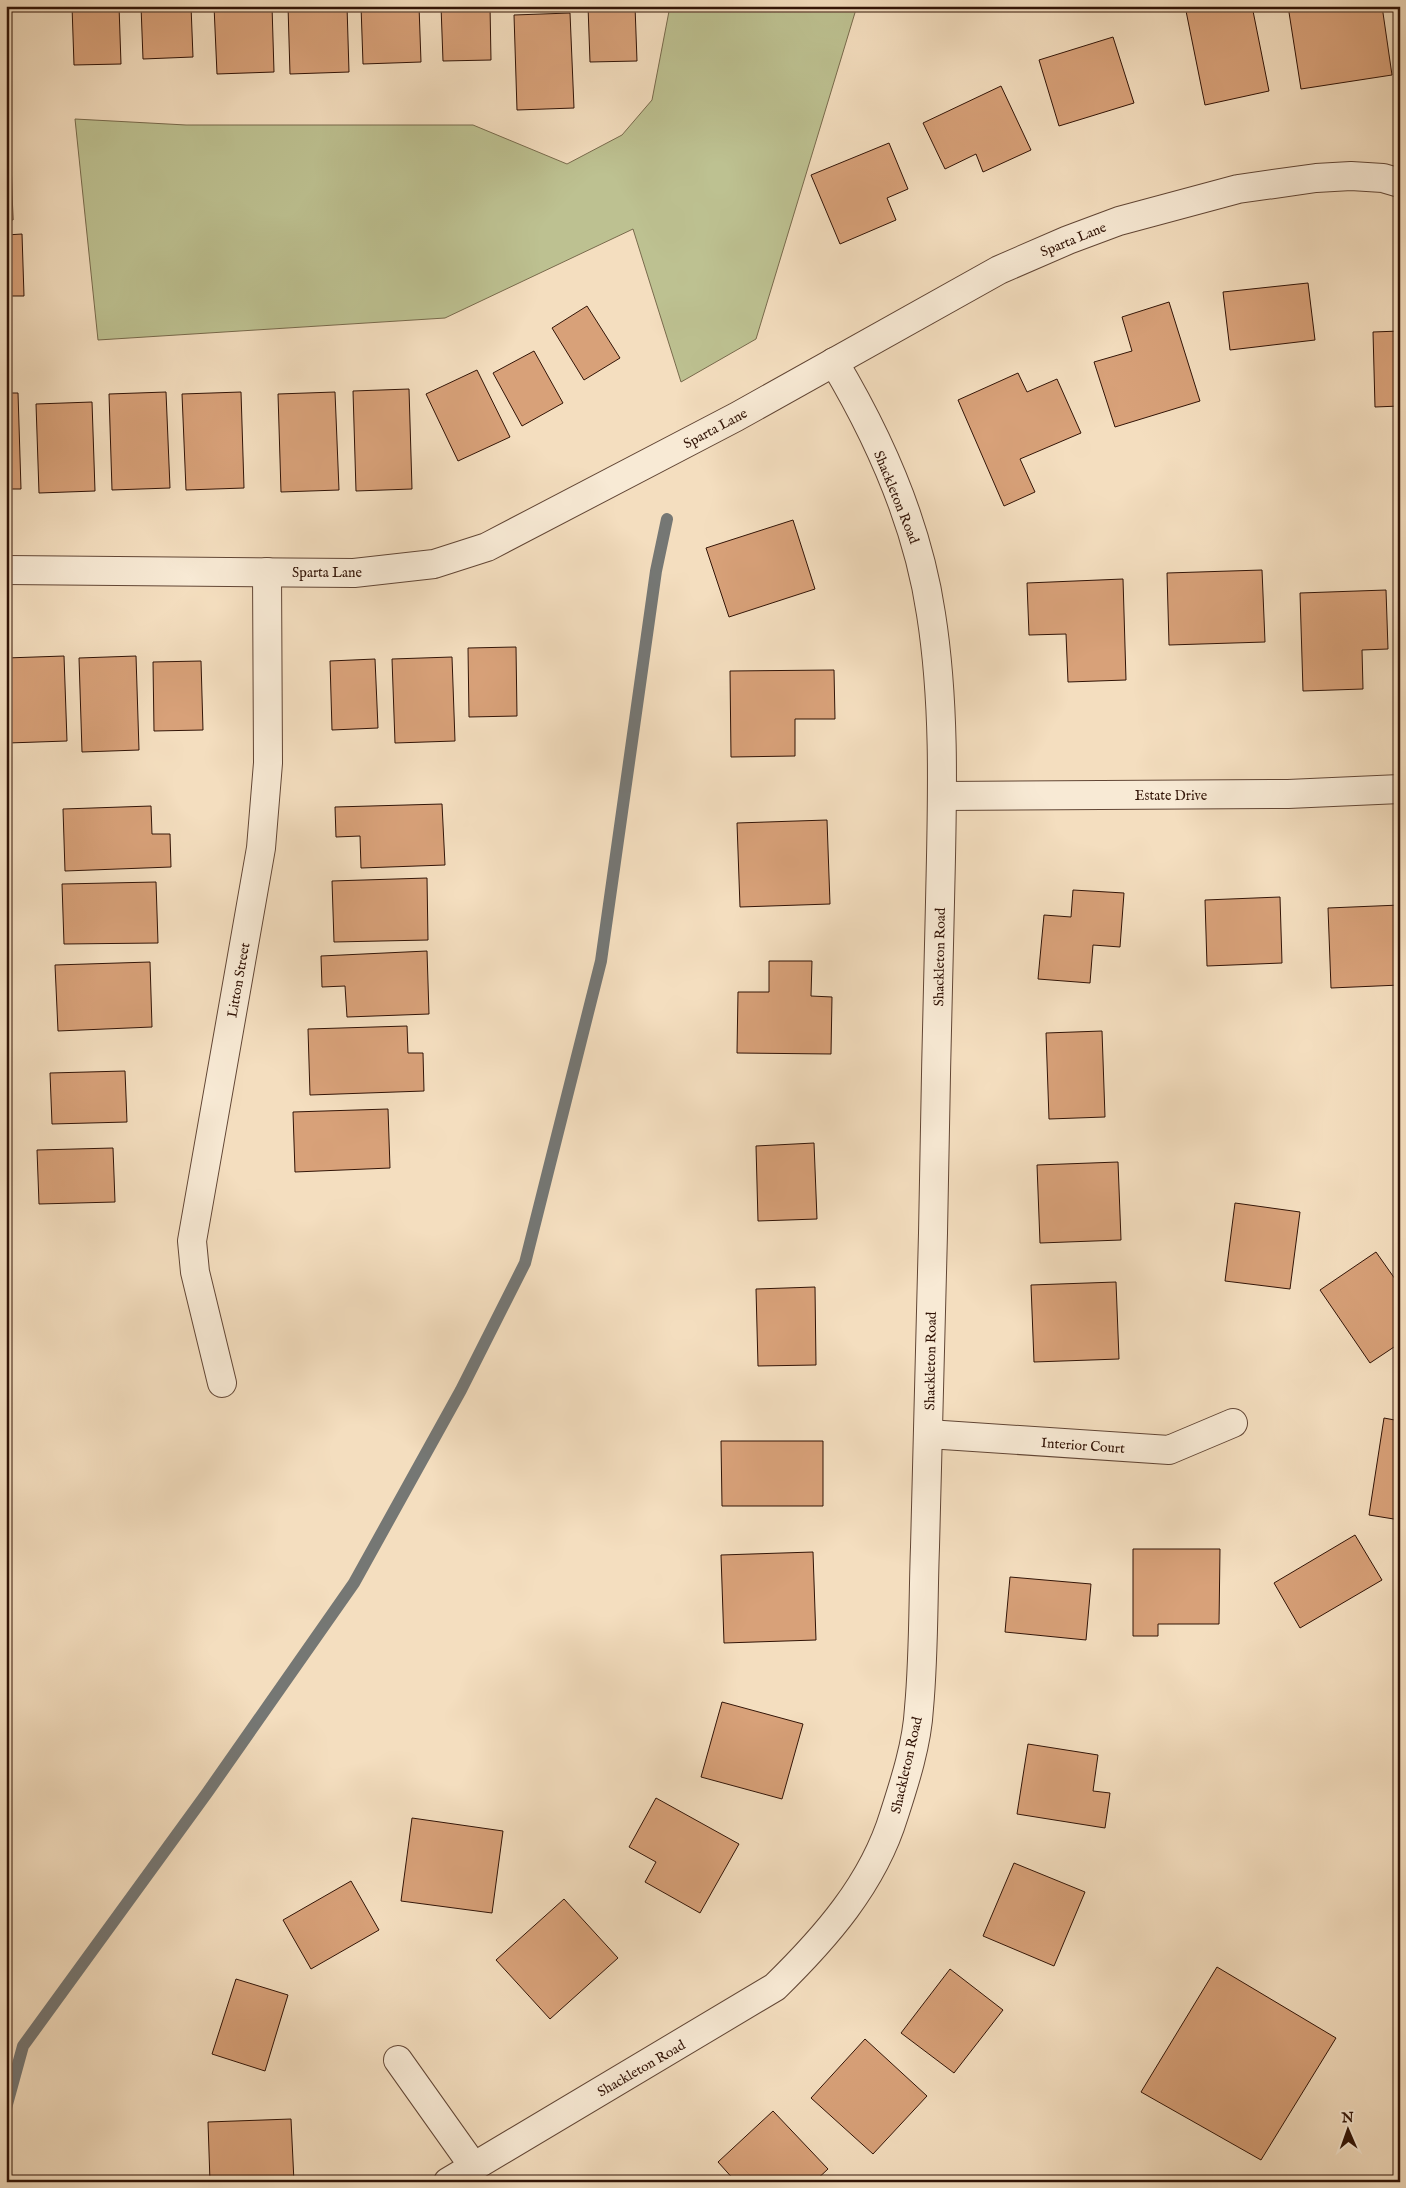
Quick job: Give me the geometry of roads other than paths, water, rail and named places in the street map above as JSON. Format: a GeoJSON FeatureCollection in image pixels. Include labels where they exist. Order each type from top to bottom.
{"type":"FeatureCollection","features":[{"type":"Feature","properties":{"kind":"street","name":"Sparta Lane"},"geometry":{"type":"LineString","coordinates":[[6,570],[354,573],[398,570],[434,564],[487,547],[736,417],[999,270],[1119,220],[1238,190],[1316,178],[1383,178],[1400,183]]}},
{"type":"Feature","properties":{"kind":"street","name":"Shackleton Road"},"geometry":{"type":"LineString","coordinates":[[448,2182],[775,1987],[815,1948],[847,1909],[872,1866],[893,1820],[908,1768],[919,1711],[928,1434],[942,796],[938,678],[931,613],[919,552],[904,508],[880,453],[850,388],[834,362]]}},
{"type":"Feature","properties":{"kind":"street","name":"Litton Street"},"geometry":{"type":"LineString","coordinates":[[222,1383],[195,1272],[192,1240],[261,848],[268,763],[267,572]]}},
{"type":"Feature","properties":{"kind":"street","name":"Estate Drive"},"geometry":{"type":"LineString","coordinates":[[942,796],[1288,794],[1400,789]]}},
{"type":"Feature","properties":{"kind":"street","name":"Interior Court"},"geometry":{"type":"LineString","coordinates":[[928,1434],[1170,1450],[1233,1423]]}},
{"type":"Feature","properties":{"kind":"street"},"geometry":{"type":"LineString","coordinates":[[398,2060],[474,2166]]}},
{"type":"Feature","properties":{"kind":"waterway"},"geometry":{"type":"LineString","coordinates":[[6,2108],[23,2046],[207,1793],[354,1583],[461,1390],[525,1263],[601,961],[656,571],[667,519]]}}]}
